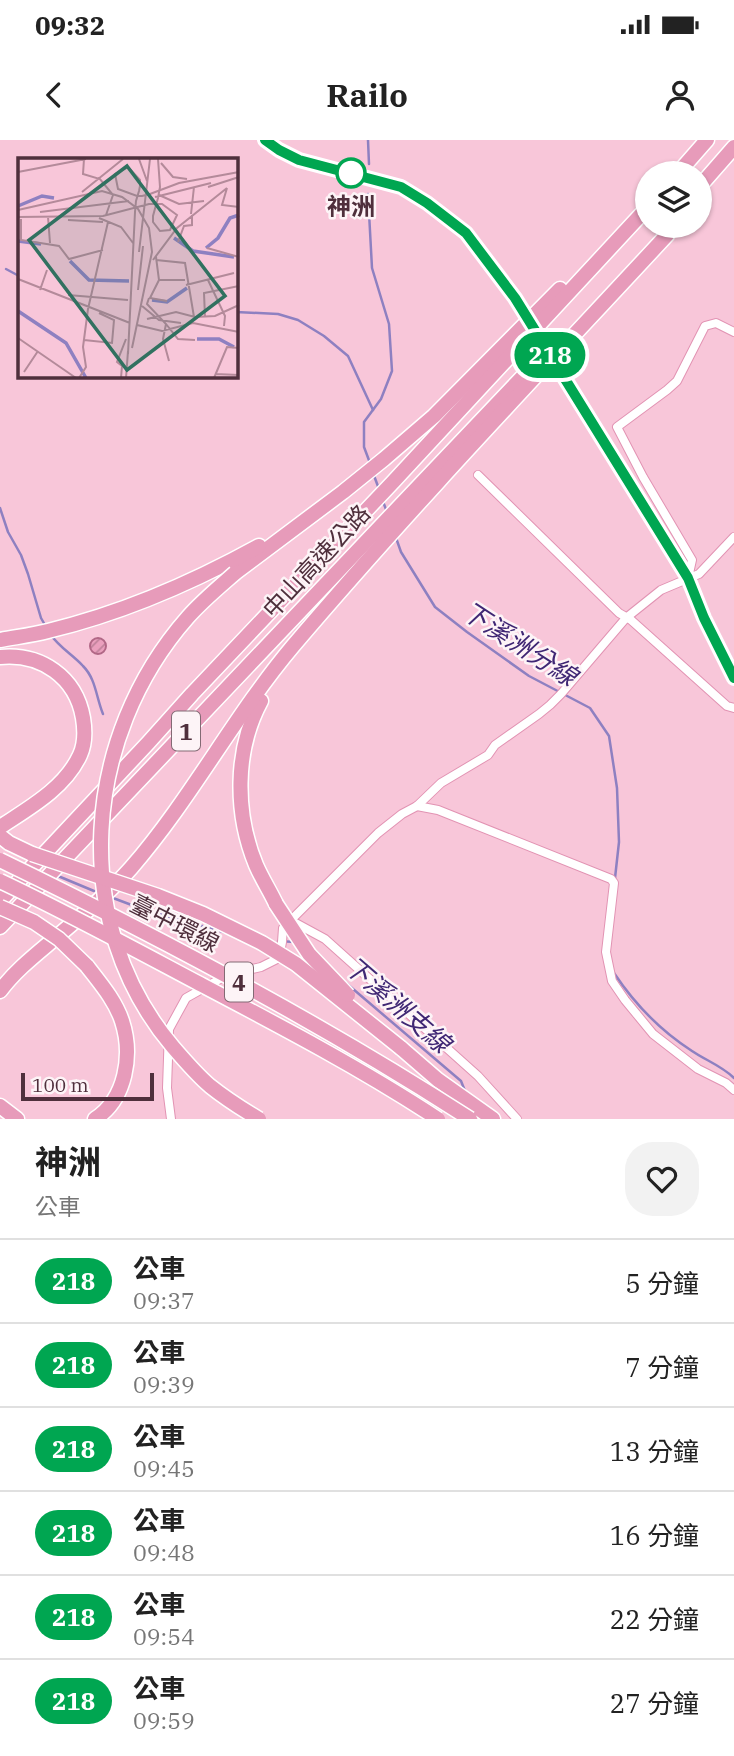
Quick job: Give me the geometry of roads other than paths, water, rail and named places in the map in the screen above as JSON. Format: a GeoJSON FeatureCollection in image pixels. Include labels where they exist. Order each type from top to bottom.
{"type":"FeatureCollection","features":[{"type":"Feature","properties":{"kind":"highway"},"geometry":{"type":"LineString","coordinates":[[688,161],[707,140]]}},
{"type":"Feature","properties":{"kind":"highway"},"geometry":{"type":"LineString","coordinates":[[712,172],[734,147]]}},
{"type":"Feature","properties":{"kind":"highway","name":"中山高速公路"},"geometry":{"type":"LineString","coordinates":[[0,901],[635,221]]}},
{"type":"Feature","properties":{"kind":"highway"},"geometry":{"type":"LineString","coordinates":[[0,640],[46,632],[117,612],[228,570],[272,542],[343,492],[434,416],[568,281],[631,225]]}},
{"type":"Feature","properties":{"kind":"highway","name":"中山高速公路"},"geometry":{"type":"LineString","coordinates":[[0,927],[380,536],[657,238]]}},
{"type":"Feature","properties":{"kind":"highway"},"geometry":{"type":"LineString","coordinates":[[0,991],[12,975],[81,916],[130,869],[174,814],[267,678],[380,536]]}},
{"type":"Feature","properties":{"kind":"highway"},"geometry":{"type":"LineString","coordinates":[[228,570],[167,644],[125,719],[114,752],[104,802],[101,863],[111,930],[121,962],[147,1012],[164,1037],[209,1086],[258,1119]]}},
{"type":"Feature","properties":{"kind":"highway"},"geometry":{"type":"LineString","coordinates":[[294,646],[253,716],[240,773],[243,824],[257,866],[276,904],[309,954],[401,1048]]}},
{"type":"Feature","properties":{"kind":"highway"},"geometry":{"type":"LineString","coordinates":[[0,657],[26,657],[44,664],[60,675],[73,689],[84,724],[80,755],[57,786],[0,827]]}},
{"type":"Feature","properties":{"kind":"highway"},"geometry":{"type":"LineString","coordinates":[[0,836],[32,854],[204,914],[262,943],[296,964],[438,1080],[493,1119]]}},
{"type":"Feature","properties":{"kind":"highway","name":"臺中環線"},"geometry":{"type":"LineString","coordinates":[[0,860],[237,981],[419,1086],[470,1119]]}},
{"type":"Feature","properties":{"kind":"highway","name":"臺中環線"},"geometry":{"type":"LineString","coordinates":[[0,881],[47,903],[316,1046],[438,1119]]}},
{"type":"Feature","properties":{"kind":"highway"},"geometry":{"type":"LineString","coordinates":[[0,907],[34,922],[60,939],[87,966],[109,995],[121,1020],[127,1042],[122,1085],[115,1099],[103,1114],[95,1119]]}},
{"type":"Feature","properties":{"kind":"highway"},"geometry":{"type":"LineString","coordinates":[[0,1106],[17,1119]]}},
{"type":"Feature","properties":{"kind":"street"},"geometry":{"type":"LineString","coordinates":[[265,140],[299,160],[401,187],[466,233],[515,298],[688,578],[704,618],[734,678]]}},
{"type":"Feature","properties":{"kind":"street"},"geometry":{"type":"LineString","coordinates":[[688,578],[692,559],[617,427],[677,381],[705,326],[716,323],[734,332]]}},
{"type":"Feature","properties":{"kind":"street"},"geometry":{"type":"LineString","coordinates":[[478,475],[619,613],[727,706],[734,708]]}},
{"type":"Feature","properties":{"kind":"street"},"geometry":{"type":"LineString","coordinates":[[171,1119],[167,1088],[169,1029],[186,998],[227,975],[261,967],[279,958],[283,928],[378,834],[402,814],[417,806],[441,783],[488,755],[495,745],[550,705],[626,618],[661,590],[699,574],[734,537]]}},
{"type":"Feature","properties":{"kind":"street"},"geometry":{"type":"LineString","coordinates":[[417,806],[438,810],[611,879],[614,883],[606,952],[612,981],[653,1034],[698,1069],[734,1090]]}},
{"type":"Feature","properties":{"kind":"street"},"geometry":{"type":"LineString","coordinates":[[290,920],[325,939],[478,1076],[517,1119]]}},
{"type":"Feature","properties":{"kind":"waterway","name":"下溪洲分線"},"geometry":{"type":"LineString","coordinates":[[368,140],[369,164]]}},
{"type":"Feature","properties":{"kind":"waterway","name":"下溪洲分線"},"geometry":{"type":"LineString","coordinates":[[368,194],[372,268],[389,324],[392,371],[381,399],[364,422],[364,447],[370,463]]}},
{"type":"Feature","properties":{"kind":"waterway"},"geometry":{"type":"LineString","coordinates":[[6,269],[18,275]]}},
{"type":"Feature","properties":{"kind":"waterway"},"geometry":{"type":"LineString","coordinates":[[238,312],[278,314],[298,320],[324,336],[348,356],[373,410]]}},
{"type":"Feature","properties":{"kind":"waterway","name":"下溪洲分線"},"geometry":{"type":"LineString","coordinates":[[373,473],[379,489]]}},
{"type":"Feature","properties":{"kind":"waterway","name":"下溪洲分線"},"geometry":{"type":"LineString","coordinates":[[382,499],[387,512]]}},
{"type":"Feature","properties":{"kind":"waterway"},"geometry":{"type":"LineString","coordinates":[[0,508],[8,532],[21,555],[45,625]]}},
{"type":"Feature","properties":{"kind":"waterway","name":"下溪洲分線"},"geometry":{"type":"LineString","coordinates":[[395,535],[401,552],[435,607],[529,676],[590,708],[609,736],[617,788],[619,842],[615,878]]}},
{"type":"Feature","properties":{"kind":"waterway"},"geometry":{"type":"LineString","coordinates":[[50,634],[87,671],[103,714]]}},
{"type":"Feature","properties":{"kind":"waterway","name":"下溪洲支線"},"geometry":{"type":"LineString","coordinates":[[58,876],[94,891]]}},
{"type":"Feature","properties":{"kind":"waterway","name":"下溪洲支線"},"geometry":{"type":"LineString","coordinates":[[113,898],[227,933]]}},
{"type":"Feature","properties":{"kind":"waterway","name":"下溪洲支線"},"geometry":{"type":"LineString","coordinates":[[278,941],[295,942]]}},
{"type":"Feature","properties":{"kind":"waterway","name":"下溪洲分線"},"geometry":{"type":"LineString","coordinates":[[614,973],[639,1006],[659,1025],[734,1078]]}},
{"type":"Feature","properties":{"kind":"waterway","name":"下溪洲支線"},"geometry":{"type":"LineString","coordinates":[[346,983],[461,1081],[465,1091]]}},
{"type":"Feature","properties":{"kind":"place","name":"神洲"},"geometry":{"type":"Point","coordinates":[351,173]}}]}
